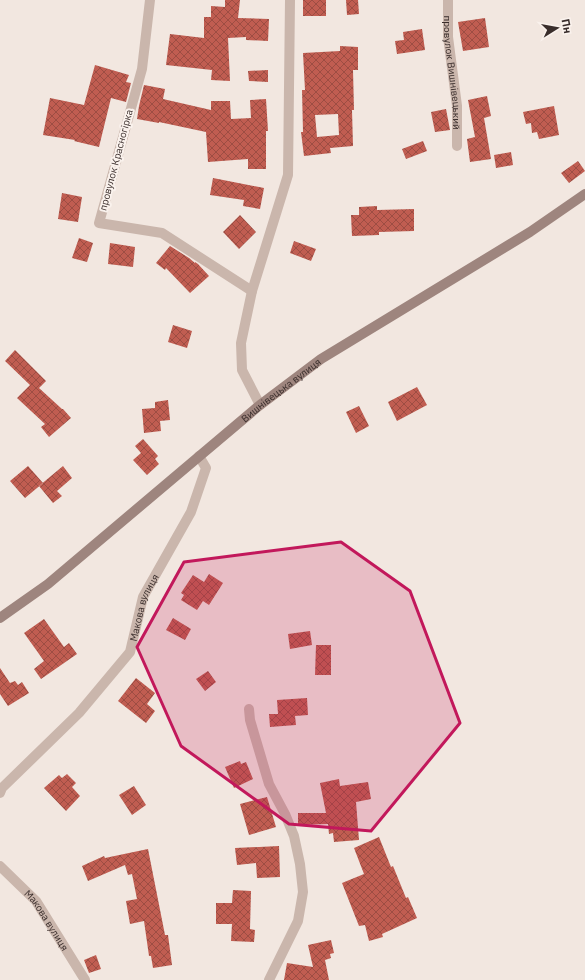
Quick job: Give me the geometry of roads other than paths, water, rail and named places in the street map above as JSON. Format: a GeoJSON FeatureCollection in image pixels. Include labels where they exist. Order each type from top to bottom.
{"type":"FeatureCollection","features":[{"type":"Feature","properties":{"kind":"main road","name":"Вишнівецька вулиця"},"geometry":{"type":"LineString","coordinates":[[0,618],[48,584],[260,405],[321,358],[530,232],[585,194]]}},
{"type":"Feature","properties":{"kind":"street","name":"провулок Красногірка"},"geometry":{"type":"LineString","coordinates":[[150,0],[142,69],[99,223],[162,233],[252,291]]}},
{"type":"Feature","properties":{"kind":"street"},"geometry":{"type":"LineString","coordinates":[[260,405],[242,370],[241,343],[252,291],[288,175],[290,0]]}},
{"type":"Feature","properties":{"kind":"street","name":"провулок Вишнівецький"},"geometry":{"type":"LineString","coordinates":[[448,0],[448,37],[457,106],[457,146]]}},
{"type":"Feature","properties":{"kind":"street","name":"Макова вулиця"},"geometry":{"type":"LineString","coordinates":[[0,793],[2,788],[79,713],[130,652],[143,597],[191,512],[206,468],[199,456]]}},
{"type":"Feature","properties":{"kind":"street"},"geometry":{"type":"LineString","coordinates":[[248,709],[269,784],[285,814],[294,836],[300,864],[303,892],[298,921],[269,980]]}},
{"type":"Feature","properties":{"kind":"street","name":"Макова вулиця"},"geometry":{"type":"LineString","coordinates":[[0,866],[36,901],[85,980]]}}]}
